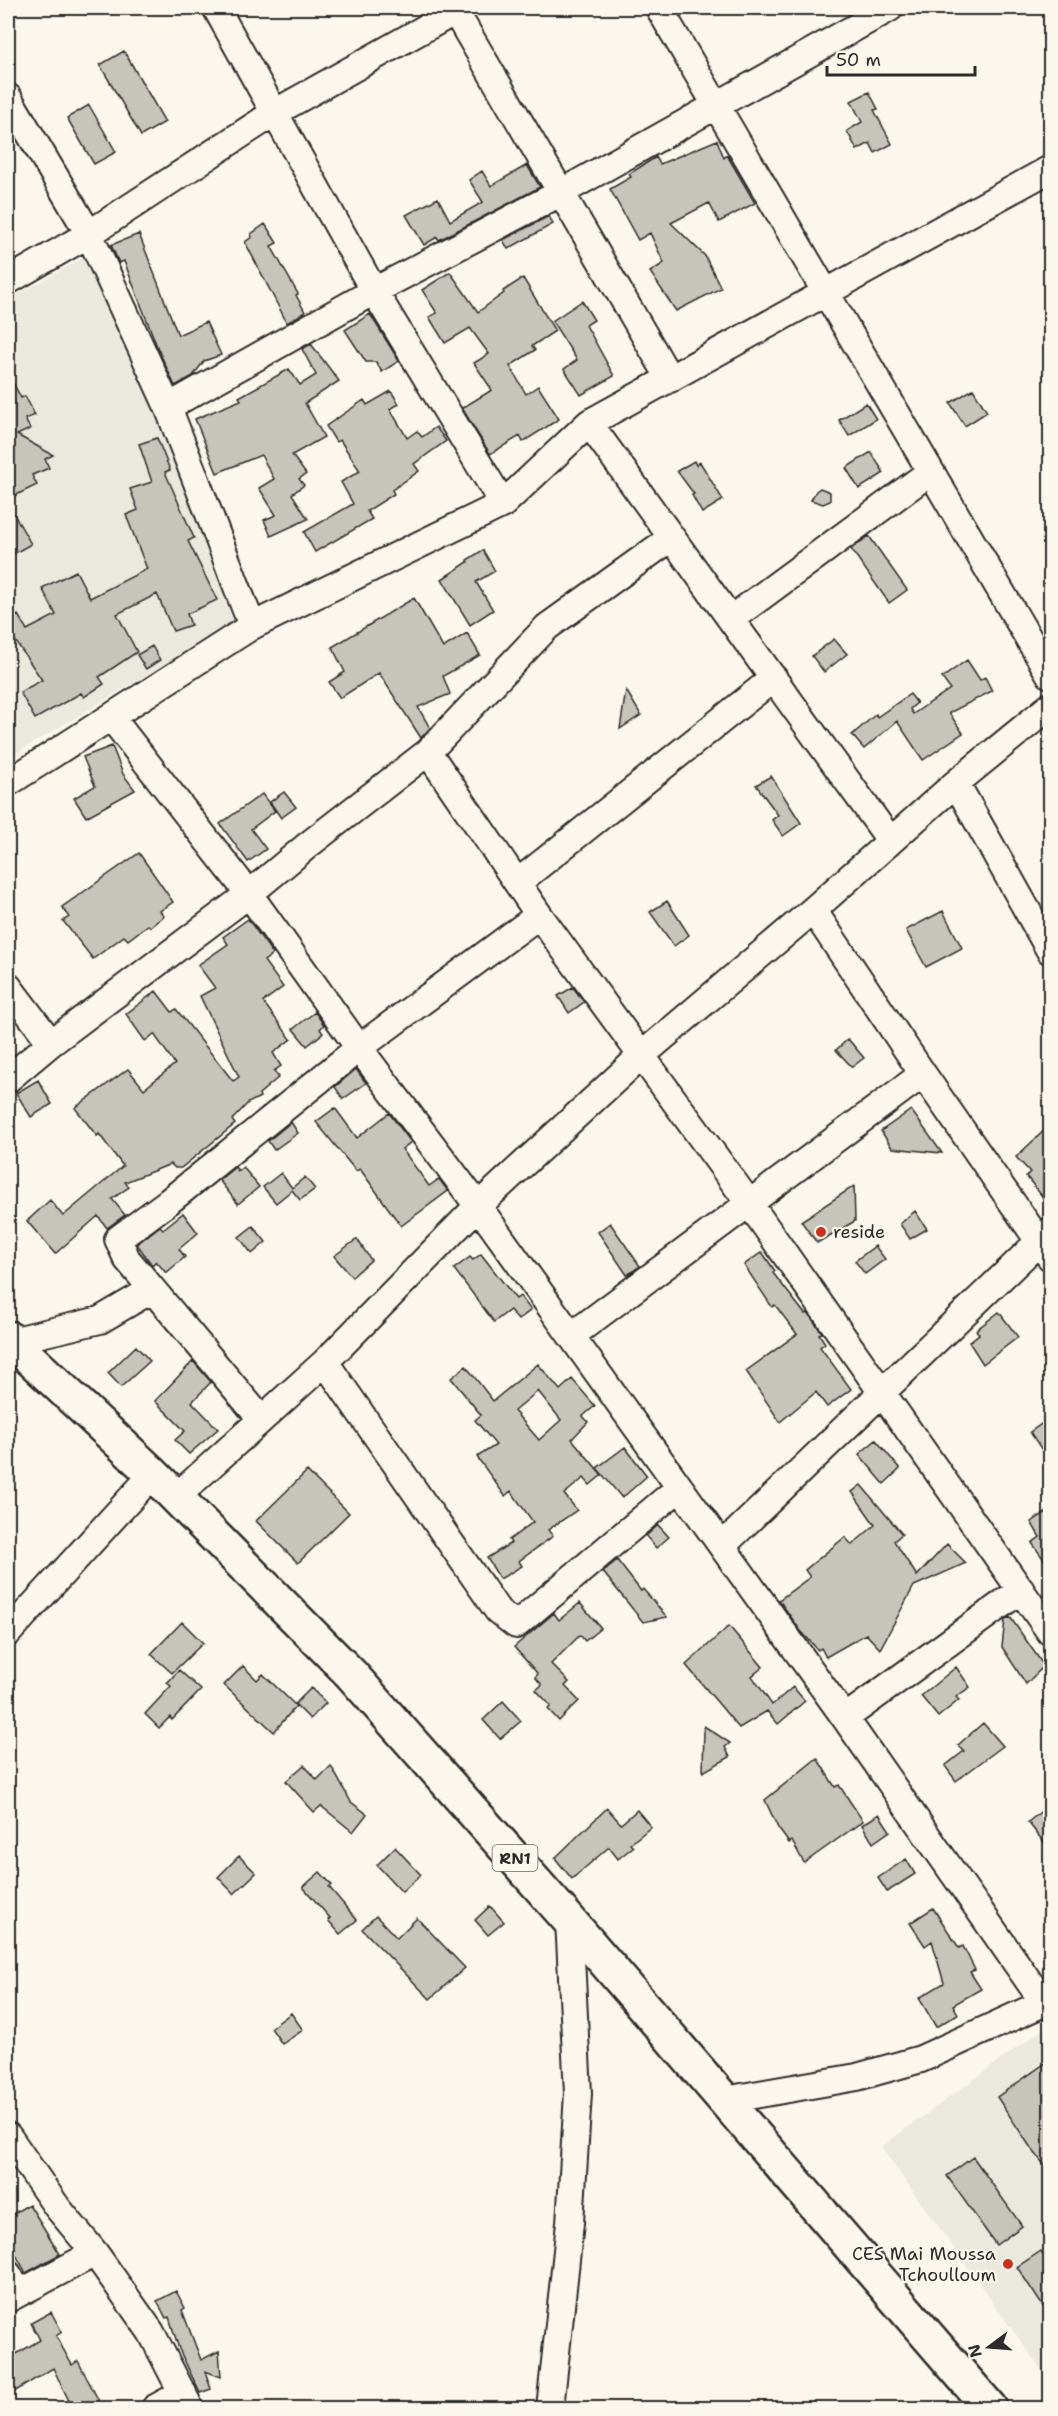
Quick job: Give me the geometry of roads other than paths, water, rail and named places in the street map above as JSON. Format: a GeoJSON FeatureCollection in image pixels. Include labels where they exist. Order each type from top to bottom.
{"type":"FeatureCollection","features":[{"type":"Feature","properties":{"kind":"highway","name":"RN1"},"geometry":{"type":"LineString","coordinates":[[9,1340],[153,1474],[351,1674],[569,1920],[990,2409]]}},
{"type":"Feature","properties":{"kind":"street"},"geometry":{"type":"LineString","coordinates":[[216,8],[374,291],[503,504]]}},
{"type":"Feature","properties":{"kind":"street"},"geometry":{"type":"LineString","coordinates":[[659,8],[1050,675]]}},
{"type":"Feature","properties":{"kind":"street"},"geometry":{"type":"LineString","coordinates":[[168,407],[374,291],[562,192],[890,8]]}},
{"type":"Feature","properties":{"kind":"street"},"geometry":{"type":"LineString","coordinates":[[8,281],[89,234],[274,113],[458,9],[670,379]]}},
{"type":"Feature","properties":{"kind":"street"},"geometry":{"type":"LineString","coordinates":[[8,97],[89,234],[168,407],[252,626]]}},
{"type":"Feature","properties":{"kind":"street"},"geometry":{"type":"LineString","coordinates":[[8,783],[252,626],[503,504],[589,423],[1050,169]]}},
{"type":"Feature","properties":{"kind":"street"},"geometry":{"type":"LineString","coordinates":[[589,423],[890,840]]}},
{"type":"Feature","properties":{"kind":"street"},"geometry":{"type":"LineString","coordinates":[[731,619],[930,472]]}},
{"type":"Feature","properties":{"kind":"street"},"geometry":{"type":"LineString","coordinates":[[8,1079],[249,894],[428,752],[547,627],[671,538]]}},
{"type":"Feature","properties":{"kind":"street"},"geometry":{"type":"LineString","coordinates":[[517,883],[774,678]]}},
{"type":"Feature","properties":{"kind":"street"},"geometry":{"type":"LineString","coordinates":[[176,1497],[325,1362],[478,1206],[642,1055],[813,910],[956,783],[1050,706]]}},
{"type":"Feature","properties":{"kind":"street"},"geometry":{"type":"LineString","coordinates":[[111,717],[249,894],[359,1048],[478,1206],[1047,2002],[921,2059],[857,2077],[724,2100]]}},
{"type":"Feature","properties":{"kind":"street"},"geometry":{"type":"LineString","coordinates":[[428,752],[539,915],[884,1392],[1050,1632]]}},
{"type":"Feature","properties":{"kind":"street"},"geometry":{"type":"LineString","coordinates":[[956,783],[1050,951]]}},
{"type":"Feature","properties":{"kind":"street"},"geometry":{"type":"LineString","coordinates":[[722,1546],[884,1392],[1047,1243],[923,1074],[813,910]]}},
{"type":"Feature","properties":{"kind":"street"},"geometry":{"type":"LineString","coordinates":[[261,1419],[126,1259],[117,1239],[168,1202],[359,1048],[539,915]]}},
{"type":"Feature","properties":{"kind":"street"},"geometry":{"type":"LineString","coordinates":[[8,986],[51,1044]]}},
{"type":"Feature","properties":{"kind":"street"},"geometry":{"type":"LineString","coordinates":[[571,1336],[923,1074]]}},
{"type":"Feature","properties":{"kind":"street"},"geometry":{"type":"LineString","coordinates":[[9,1340],[100,1320],[151,1290]]}},
{"type":"Feature","properties":{"kind":"street"},"geometry":{"type":"LineString","coordinates":[[325,1362],[498,1611],[516,1625],[679,1488]]}},
{"type":"Feature","properties":{"kind":"street"},"geometry":{"type":"LineString","coordinates":[[8,1633],[153,1474]]}},
{"type":"Feature","properties":{"kind":"street"},"geometry":{"type":"LineString","coordinates":[[845,1718],[1021,1590]]}},
{"type":"Feature","properties":{"kind":"street"},"geometry":{"type":"LineString","coordinates":[[550,2409],[570,2223],[578,2093],[569,1920]]}},
{"type":"Feature","properties":{"kind":"street"},"geometry":{"type":"LineString","coordinates":[[8,2136],[57,2207],[95,2253],[151,2331],[186,2401],[156,2409]]}},
{"type":"Feature","properties":{"kind":"street"},"geometry":{"type":"LineString","coordinates":[[11,2289],[95,2253]]}},
{"type":"Feature","properties":{"kind":"place","name":"reside"},"geometry":{"type":"Point","coordinates":[821,1232]}},
{"type":"Feature","properties":{"kind":"place","name":"CES Mai Moussa Tchoulloum"},"geometry":{"type":"Point","coordinates":[1008,2264]}}]}
